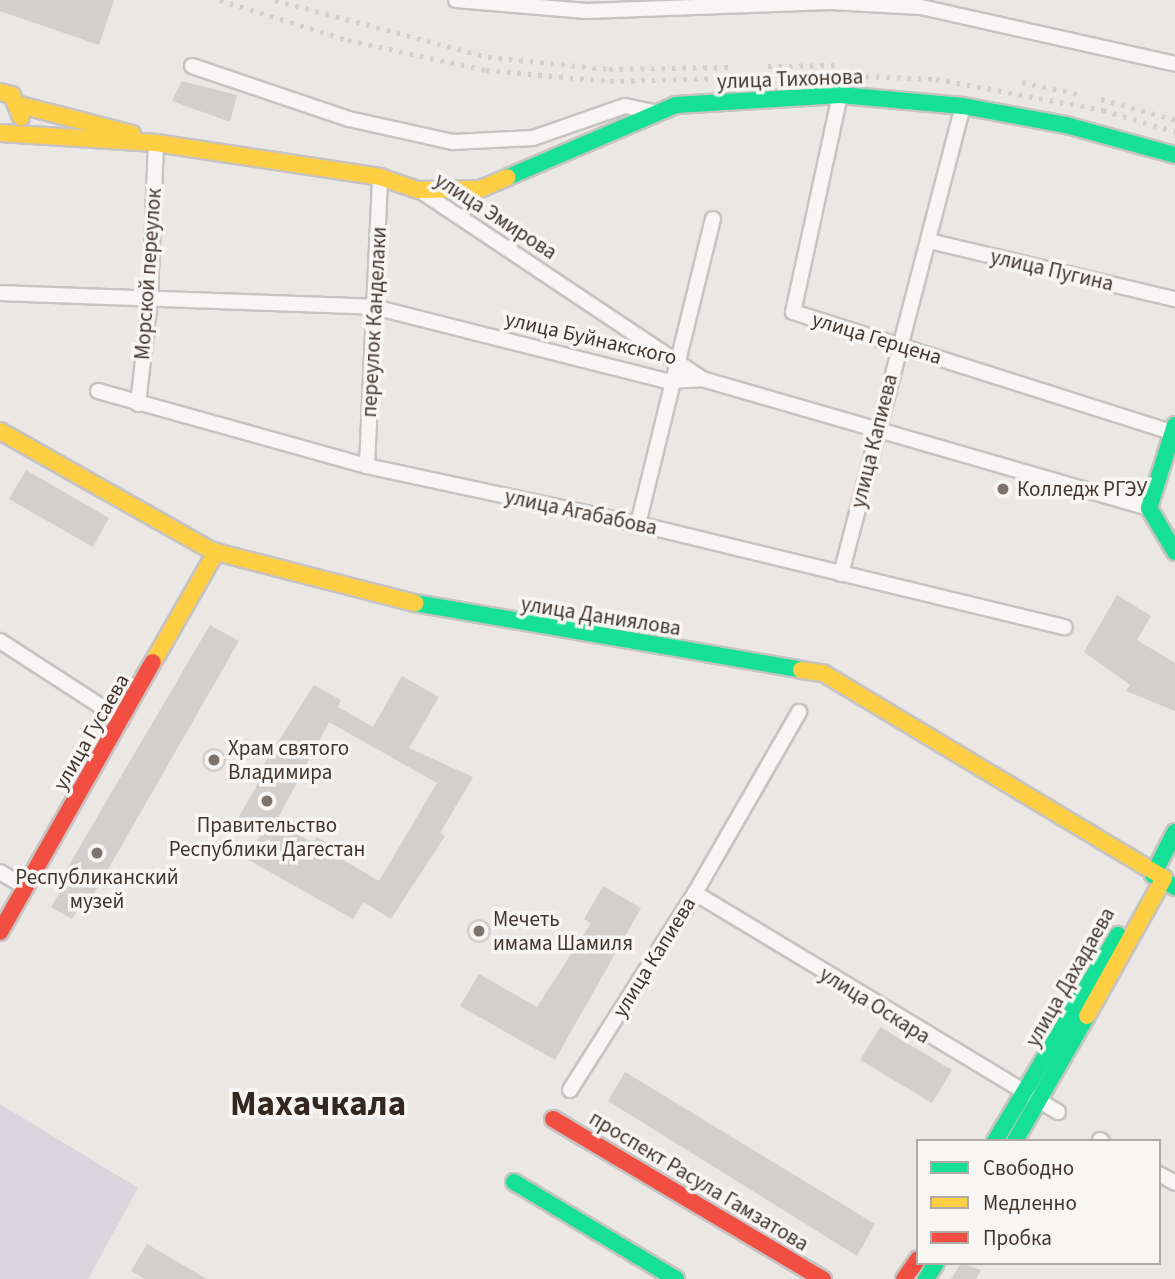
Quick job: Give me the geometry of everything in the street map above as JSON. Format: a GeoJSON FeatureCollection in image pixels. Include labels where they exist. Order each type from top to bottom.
{"type":"FeatureCollection","features":[{"type":"Feature","properties":{"kind":"main road","name":"улица Эмирова"},"geometry":{"type":"LineString","coordinates":[[0,92],[20,105],[120,129],[156,143]]}},
{"type":"Feature","properties":{"kind":"main road","name":"улица Тихонова"},"geometry":{"type":"LineString","coordinates":[[418,190],[480,189],[676,105],[840,94],[964,106],[1066,125],[1175,155]]}},
{"type":"Feature","properties":{"kind":"main road","name":"улица Эмирова"},"geometry":{"type":"LineString","coordinates":[[20,105],[6,132],[156,143],[380,177],[418,190]]}},
{"type":"Feature","properties":{"kind":"main road"},"geometry":{"type":"LineString","coordinates":[[1173,428],[1149,508],[1175,552]]}},
{"type":"Feature","properties":{"kind":"main road","name":"улица Даниялова"},"geometry":{"type":"LineString","coordinates":[[0,431],[213,553]]}},
{"type":"Feature","properties":{"kind":"main road","name":"улица Даниялова"},"geometry":{"type":"LineString","coordinates":[[0,437],[213,553],[363,597],[821,678],[1164,879]]}},
{"type":"Feature","properties":{"kind":"main road","name":"улица Гусаева"},"geometry":{"type":"LineString","coordinates":[[0,923],[120,719],[213,553]]}},
{"type":"Feature","properties":{"kind":"main road","name":"улица Дахадаева"},"geometry":{"type":"LineString","coordinates":[[1164,879],[1175,831]]}},
{"type":"Feature","properties":{"kind":"main road","name":"улица Дахадаева"},"geometry":{"type":"LineString","coordinates":[[1016,1139],[1033,1098],[1175,862]]}},
{"type":"Feature","properties":{"kind":"main road","name":"улица Гусаева"},"geometry":{"type":"LineString","coordinates":[[0,932],[23,885]]}},
{"type":"Feature","properties":{"kind":"main road","name":"улица Дахадаева"},"geometry":{"type":"LineString","coordinates":[[997,1139],[1033,1098]]}},
{"type":"Feature","properties":{"kind":"main road","name":"проспект Расула Гамзатова"},"geometry":{"type":"LineString","coordinates":[[554,1119],[823,1279]]}},
{"type":"Feature","properties":{"kind":"main road"},"geometry":{"type":"LineString","coordinates":[[514,1182],[676,1279]]}},
{"type":"Feature","properties":{"kind":"main road"},"geometry":{"type":"LineString","coordinates":[[904,1279],[916,1262]]}},
{"type":"Feature","properties":{"kind":"street"},"geometry":{"type":"LineString","coordinates":[[456,0],[587,10],[831,1],[921,7],[1175,64]]}},
{"type":"Feature","properties":{"kind":"street"},"geometry":{"type":"LineString","coordinates":[[192,66],[349,119],[453,142],[533,138],[625,106],[658,113]]}},
{"type":"Feature","properties":{"kind":"street","name":"улица Герцена"},"geometry":{"type":"LineString","coordinates":[[840,94],[793,312],[1173,428]]}},
{"type":"Feature","properties":{"kind":"street","name":"улица Капиева"},"geometry":{"type":"LineString","coordinates":[[841,573],[876,429],[964,106]]}},
{"type":"Feature","properties":{"kind":"street","name":"Морской переулок"},"geometry":{"type":"LineString","coordinates":[[138,404],[150,298],[156,143]]}},
{"type":"Feature","properties":{"kind":"street","name":"переулок Канделаки"},"geometry":{"type":"LineString","coordinates":[[367,466],[380,177]]}},
{"type":"Feature","properties":{"kind":"street","name":"улица Эмирова"},"geometry":{"type":"LineString","coordinates":[[418,190],[702,379]]}},
{"type":"Feature","properties":{"kind":"street"},"geometry":{"type":"LineString","coordinates":[[638,524],[677,380],[713,219]]}},
{"type":"Feature","properties":{"kind":"street","name":"улица Пугина"},"geometry":{"type":"LineString","coordinates":[[929,241],[1175,299]]}},
{"type":"Feature","properties":{"kind":"street","name":"улица Буйнакского"},"geometry":{"type":"LineString","coordinates":[[0,293],[374,307],[677,380],[702,379],[1149,508]]}},
{"type":"Feature","properties":{"kind":"street","name":"улица Агабабова"},"geometry":{"type":"LineString","coordinates":[[98,391],[367,466],[638,524],[1065,627]]}},
{"type":"Feature","properties":{"kind":"street"},"geometry":{"type":"LineString","coordinates":[[0,641],[120,719]]}},
{"type":"Feature","properties":{"kind":"street","name":"улица Капиева"},"geometry":{"type":"LineString","coordinates":[[570,1090],[695,893],[799,712]]}},
{"type":"Feature","properties":{"kind":"street"},"geometry":{"type":"LineString","coordinates":[[0,872],[23,885]]}},
{"type":"Feature","properties":{"kind":"street","name":"улица Оскара"},"geometry":{"type":"LineString","coordinates":[[695,893],[1058,1112]]}},
{"type":"Feature","properties":{"kind":"shaded area"},"geometry":{"type":"Polygon","coordinates":[[[0,1104],[138,1188],[88,1279],[0,1279],[0,1104]]]}},
{"type":"Feature","properties":{"kind":"building"},"geometry":{"type":"Polygon","coordinates":[[[0,0],[114,0],[99,45],[0,11],[0,0]]]}},
{"type":"Feature","properties":{"kind":"building"},"geometry":{"type":"Polygon","coordinates":[[[182,81],[237,95],[230,122],[172,101],[182,81]]]}},
{"type":"Feature","properties":{"kind":"building"},"geometry":{"type":"Polygon","coordinates":[[[26,470],[109,518],[93,547],[9,499],[26,470]]]}},
{"type":"Feature","properties":{"kind":"building"},"geometry":{"type":"Polygon","coordinates":[[[1117,595],[1151,616],[1137,640],[1175,663],[1175,711],[1126,691],[1130,685],[1084,652],[1117,595]]]}},
{"type":"Feature","properties":{"kind":"building"},"geometry":{"type":"Polygon","coordinates":[[[210,625],[239,641],[88,904],[83,901],[72,919],[51,907],[61,890],[56,887],[210,625]]]}},
{"type":"Feature","properties":{"kind":"building","name":"Правительство Республики Дагестан"},"geometry":{"type":"Polygon","coordinates":[[[402,676],[439,697],[409,748],[473,777],[440,833],[445,836],[391,919],[363,902],[353,919],[247,859],[260,836],[236,822],[265,771],[261,769],[314,685],[341,700],[338,707],[373,727],[402,676]],[[329,722],[276,822],[313,843],[317,837],[336,849],[333,854],[379,881],[437,783],[329,722]]]}},
{"type":"Feature","properties":{"kind":"building","name":"Храм святого Владимира"},"geometry":{"type":"Polygon","coordinates":[[[214,748],[222,752],[226,760],[222,768],[214,772],[206,768],[202,760],[206,752],[214,748]]]}},
{"type":"Feature","properties":{"kind":"building"},"geometry":{"type":"Polygon","coordinates":[[[603,886],[641,908],[555,1060],[460,1006],[479,974],[537,1007],[591,923],[584,919],[603,886]]]}},
{"type":"Feature","properties":{"kind":"building","name":"Мечеть имама Шамиля"},"geometry":{"type":"Polygon","coordinates":[[[479,919],[487,923],[491,931],[487,939],[479,943],[471,939],[467,931],[471,923],[479,919]]]}},
{"type":"Feature","properties":{"kind":"building"},"geometry":{"type":"Polygon","coordinates":[[[880,1027],[952,1070],[932,1103],[860,1060],[880,1027]]]}},
{"type":"Feature","properties":{"kind":"building"},"geometry":{"type":"Polygon","coordinates":[[[625,1072],[875,1224],[857,1256],[608,1101],[625,1072]]]}},
{"type":"Feature","properties":{"kind":"building"},"geometry":{"type":"Polygon","coordinates":[[[147,1244],[207,1279],[145,1279],[131,1271],[147,1244]]]}},
{"type":"Feature","properties":{"kind":"building"},"geometry":{"type":"Polygon","coordinates":[[[960,1265],[981,1270],[976,1279],[951,1279],[960,1265]]]}},
{"type":"Feature","properties":{"kind":"railway"},"geometry":{"type":"LineString","coordinates":[[220,0],[348,40],[486,70],[610,81],[834,75],[936,79],[1103,110],[1175,132]]}},
{"type":"Feature","properties":{"kind":"railway"},"geometry":{"type":"LineString","coordinates":[[275,0],[488,57],[609,69],[733,67]]}},
{"type":"Feature","properties":{"kind":"railway"},"geometry":{"type":"LineString","coordinates":[[768,66],[838,65]]}},
{"type":"Feature","properties":{"kind":"railway"},"geometry":{"type":"LineString","coordinates":[[1022,82],[1077,94]]}},
{"type":"Feature","properties":{"kind":"railway"},"geometry":{"type":"LineString","coordinates":[[1101,99],[1175,120]]}},
{"type":"Feature","properties":{"kind":"traffic: fast"},"geometry":{"type":"LineString","coordinates":[[508,177],[676,105],[840,95],[963,106],[1066,125],[1175,155]]}},
{"type":"Feature","properties":{"kind":"traffic: fast"},"geometry":{"type":"LineString","coordinates":[[1175,425],[1149,508],[1175,552]]}},
{"type":"Feature","properties":{"kind":"traffic: fast"},"geometry":{"type":"LineString","coordinates":[[415,603],[801,670]]}},
{"type":"Feature","properties":{"kind":"traffic: fast"},"geometry":{"type":"LineString","coordinates":[[1175,832],[1153,875],[1175,887]]}},
{"type":"Feature","properties":{"kind":"traffic: fast"},"geometry":{"type":"LineString","coordinates":[[996,1139],[1118,935]]}},
{"type":"Feature","properties":{"kind":"traffic: fast"},"geometry":{"type":"LineString","coordinates":[[1016,1139],[1087,1016]]}},
{"type":"Feature","properties":{"kind":"traffic: fast"},"geometry":{"type":"LineString","coordinates":[[514,1182],[676,1279]]}},
{"type":"Feature","properties":{"kind":"traffic: fast"},"geometry":{"type":"LineString","coordinates":[[926,1279],[935,1265]]}},
{"type":"Feature","properties":{"kind":"traffic: slow"},"geometry":{"type":"LineString","coordinates":[[0,92],[12,95],[21,117]]}},
{"type":"Feature","properties":{"kind":"traffic: slow"},"geometry":{"type":"LineString","coordinates":[[20,105],[132,134]]}},
{"type":"Feature","properties":{"kind":"traffic: slow"},"geometry":{"type":"LineString","coordinates":[[0,133],[156,143],[380,177],[418,190],[480,189],[508,177]]}},
{"type":"Feature","properties":{"kind":"traffic: slow"},"geometry":{"type":"LineString","coordinates":[[0,431],[212,551],[415,603]]}},
{"type":"Feature","properties":{"kind":"traffic: slow"},"geometry":{"type":"LineString","coordinates":[[153,662],[216,552]]}},
{"type":"Feature","properties":{"kind":"traffic: slow"},"geometry":{"type":"LineString","coordinates":[[801,670],[823,673],[1164,878],[1087,1016]]}},
{"type":"Feature","properties":{"kind":"traffic: jam"},"geometry":{"type":"LineString","coordinates":[[0,932],[153,662]]}},
{"type":"Feature","properties":{"kind":"traffic: jam"},"geometry":{"type":"LineString","coordinates":[[553,1119],[823,1279]]}},
{"type":"Feature","properties":{"kind":"traffic: jam"},"geometry":{"type":"LineString","coordinates":[[904,1279],[916,1262]]}},
{"type":"Feature","properties":{"kind":"place","name":"Колледж РГЭУ"},"geometry":{"type":"Point","coordinates":[1003,489]}},
{"type":"Feature","properties":{"kind":"place","name":"Храм святого Владимира"},"geometry":{"type":"Point","coordinates":[214,760]}},
{"type":"Feature","properties":{"kind":"place","name":"Правительство Республики Дагестан"},"geometry":{"type":"Point","coordinates":[267,801]}},
{"type":"Feature","properties":{"kind":"place","name":"Республиканский музей"},"geometry":{"type":"Point","coordinates":[97,853]}},
{"type":"Feature","properties":{"kind":"place","name":"Мечеть имама Шамиля"},"geometry":{"type":"Point","coordinates":[479,931]}},
{"type":"Feature","properties":{"kind":"district","name":"Махачкала"},"geometry":{"type":"Point","coordinates":[318,1104]}}]}
